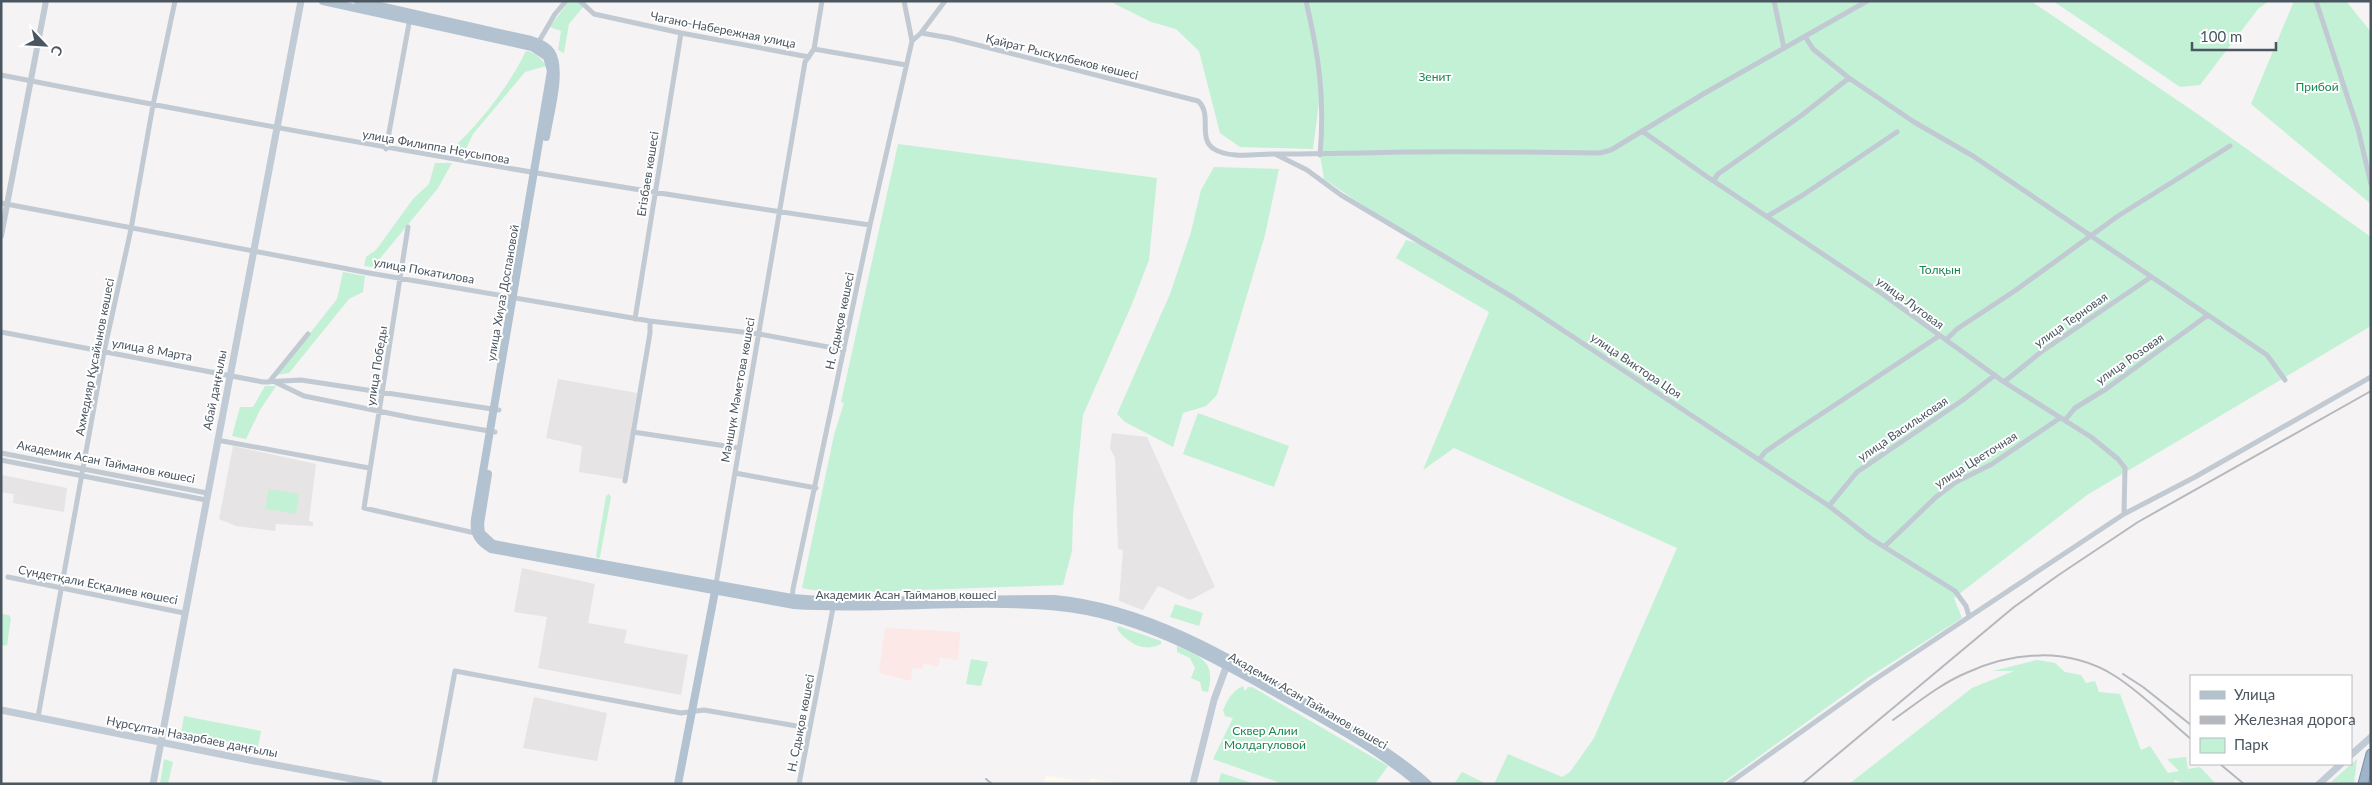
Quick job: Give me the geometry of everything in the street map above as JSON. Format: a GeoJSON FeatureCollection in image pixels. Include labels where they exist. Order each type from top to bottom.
{"type":"FeatureCollection","features":[{"type":"Feature","properties":{"kind":"highway"},"geometry":{"type":"LineString","coordinates":[[2363,784],[2371,754]]}},
{"type":"Feature","properties":{"kind":"main road","name":"Абай даңғылы"},"geometry":{"type":"LineString","coordinates":[[153,784],[301,1]]}},
{"type":"Feature","properties":{"kind":"main road"},"geometry":{"type":"LineString","coordinates":[[323,1],[411,16],[538,43]]}},
{"type":"Feature","properties":{"kind":"main road"},"geometry":{"type":"LineString","coordinates":[[358,1],[411,16]]}},
{"type":"Feature","properties":{"kind":"main road","name":"улица Хиуаз Доспановой"},"geometry":{"type":"LineString","coordinates":[[411,16],[437,25],[532,47],[546,57],[551,70],[537,174]]}},
{"type":"Feature","properties":{"kind":"main road","name":"улица Хиуаз Доспановой"},"geometry":{"type":"LineString","coordinates":[[478,533],[475,519],[493,431],[515,297],[556,74],[551,52],[538,43]]}},
{"type":"Feature","properties":{"kind":"main road","name":"Академик Асан Тайманов көшесі"},"geometry":{"type":"LineString","coordinates":[[478,533],[493,544],[793,602],[833,608],[892,603]]}},
{"type":"Feature","properties":{"kind":"main road","name":"Мәншүк Мәметова көшесі"},"geometry":{"type":"LineString","coordinates":[[678,784],[715,588]]}},
{"type":"Feature","properties":{"kind":"main road","name":"Академик Асан Тайманов көшесі"},"geometry":{"type":"LineString","coordinates":[[793,602],[834,601],[1035,606],[1080,610],[1163,636],[1228,663],[1390,753],[1428,784]]}},
{"type":"Feature","properties":{"kind":"main road"},"geometry":{"type":"LineString","coordinates":[[1192,784],[1214,700],[1228,663]]}},
{"type":"Feature","properties":{"kind":"main road","name":"Академик Асан Тайманов көшесі"},"geometry":{"type":"LineString","coordinates":[[1228,663],[1371,748],[1419,784]]}},
{"type":"Feature","properties":{"kind":"main road","name":"Нұрсұлтан Назарбаев даңғылы"},"geometry":{"type":"LineString","coordinates":[[1,710],[379,784]]}},
{"type":"Feature","properties":{"kind":"main road"},"geometry":{"type":"LineString","coordinates":[[2352,754],[2371,737]]}},
{"type":"Feature","properties":{"kind":"main road"},"geometry":{"type":"LineString","coordinates":[[2319,784],[2340,765]]}},
{"type":"Feature","properties":{"kind":"street"},"geometry":{"type":"LineString","coordinates":[[1,236],[4,204],[31,81],[46,1]]}},
{"type":"Feature","properties":{"kind":"street","name":"Ахмедияр Құсайынов көшесі"},"geometry":{"type":"LineString","coordinates":[[38,717],[104,352],[131,229],[152,106],[174,1]]}},
{"type":"Feature","properties":{"kind":"street"},"geometry":{"type":"LineString","coordinates":[[538,43],[555,14],[566,1]]}},
{"type":"Feature","properties":{"kind":"street","name":"Чагано-Набережная улица"},"geometry":{"type":"LineString","coordinates":[[580,1],[594,14],[809,57]]}},
{"type":"Feature","properties":{"kind":"street","name":"Мәншүк Мәметова көшесі"},"geometry":{"type":"LineString","coordinates":[[715,588],[805,62],[814,49],[822,1]]}},
{"type":"Feature","properties":{"kind":"street"},"geometry":{"type":"LineString","coordinates":[[904,1],[912,41]]}},
{"type":"Feature","properties":{"kind":"street"},"geometry":{"type":"LineString","coordinates":[[912,41],[921,33],[945,1]]}},
{"type":"Feature","properties":{"kind":"street"},"geometry":{"type":"LineString","coordinates":[[1306,1],[1321,70],[1323,117],[1320,156]]}},
{"type":"Feature","properties":{"kind":"street"},"geometry":{"type":"LineString","coordinates":[[1774,1],[1784,48]]}},
{"type":"Feature","properties":{"kind":"street"},"geometry":{"type":"LineString","coordinates":[[1275,154],[1320,156],[1402,152],[1600,153],[1611,150],[1867,1]]}},
{"type":"Feature","properties":{"kind":"street"},"geometry":{"type":"LineString","coordinates":[[2316,1],[2358,129],[2371,184]]}},
{"type":"Feature","properties":{"kind":"street"},"geometry":{"type":"LineString","coordinates":[[386,149],[411,16]]}},
{"type":"Feature","properties":{"kind":"street","name":"Егізбаев көшесі"},"geometry":{"type":"LineString","coordinates":[[635,318],[682,33]]}},
{"type":"Feature","properties":{"kind":"street","name":"Қайрат Рысқұлбеков көшесі"},"geometry":{"type":"LineString","coordinates":[[921,33],[950,38],[1198,101],[1206,111],[1206,134],[1214,149],[1231,155],[1275,154]]}},
{"type":"Feature","properties":{"kind":"street"},"geometry":{"type":"LineString","coordinates":[[1806,38],[1814,49],[1848,78],[1914,122],[1973,156],[2267,354],[2285,380]]}},
{"type":"Feature","properties":{"kind":"street","name":"Н. Сдықов көшесі"},"geometry":{"type":"LineString","coordinates":[[793,602],[870,225],[912,41]]}},
{"type":"Feature","properties":{"kind":"street"},"geometry":{"type":"LineString","coordinates":[[814,49],[906,65]]}},
{"type":"Feature","properties":{"kind":"street","name":"улица Филиппа Неусыпова"},"geometry":{"type":"LineString","coordinates":[[1,75],[152,106],[386,149],[778,213],[870,225]]}},
{"type":"Feature","properties":{"kind":"street"},"geometry":{"type":"LineString","coordinates":[[1714,180],[1718,174],[1802,115],[1848,78]]}},
{"type":"Feature","properties":{"kind":"street","name":"улица Луговая"},"geometry":{"type":"LineString","coordinates":[[1642,131],[1884,295],[2004,382],[2098,443],[2118,459],[2125,468],[2124,514]]}},
{"type":"Feature","properties":{"kind":"street"},"geometry":{"type":"LineString","coordinates":[[1768,216],[1803,196],[1896,132]]}},
{"type":"Feature","properties":{"kind":"street"},"geometry":{"type":"LineString","coordinates":[[1946,340],[1957,329],[2118,216],[2230,146]]}},
{"type":"Feature","properties":{"kind":"street","name":"улица Виктора Цоя"},"geometry":{"type":"LineString","coordinates":[[1275,154],[1307,170],[1341,195],[1514,298],[1829,506],[1870,538],[1955,590],[1966,606],[1969,616]]}},
{"type":"Feature","properties":{"kind":"street","name":"улица Покатилова"},"geometry":{"type":"LineString","coordinates":[[4,204],[401,278],[650,321],[759,334],[844,350]]}},
{"type":"Feature","properties":{"kind":"street","name":"улица Победы"},"geometry":{"type":"LineString","coordinates":[[364,508],[408,227]]}},
{"type":"Feature","properties":{"kind":"street","name":"улица Терновая"},"geometry":{"type":"LineString","coordinates":[[2004,382],[2041,352],[2151,276]]}},
{"type":"Feature","properties":{"kind":"street","name":"улица Розовая"},"geometry":{"type":"LineString","coordinates":[[2063,419],[2075,408],[2106,389],[2208,315]]}},
{"type":"Feature","properties":{"kind":"street"},"geometry":{"type":"LineString","coordinates":[[625,481],[650,333],[650,321]]}},
{"type":"Feature","properties":{"kind":"street","name":"улица 8 Марта"},"geometry":{"type":"LineString","coordinates":[[1,332],[272,382],[304,396],[493,431]]}},
{"type":"Feature","properties":{"kind":"street"},"geometry":{"type":"LineString","coordinates":[[272,382],[308,334]]}},
{"type":"Feature","properties":{"kind":"street"},"geometry":{"type":"LineString","coordinates":[[1759,460],[1765,452],[1788,436],[1939,336]]}},
{"type":"Feature","properties":{"kind":"street","name":"улица Васильковая"},"geometry":{"type":"LineString","coordinates":[[1829,506],[1857,472],[1964,400],[1996,375]]}},
{"type":"Feature","properties":{"kind":"street"},"geometry":{"type":"LineString","coordinates":[[1728,784],[1969,616],[2124,514],[2195,477],[2371,377]]}},
{"type":"Feature","properties":{"kind":"street","name":"улица 8 Марта"},"geometry":{"type":"LineString","coordinates":[[272,382],[301,380],[496,410]]}},
{"type":"Feature","properties":{"kind":"street","name":"улица Цветочная"},"geometry":{"type":"LineString","coordinates":[[1885,546],[1936,497],[1956,482],[1992,464],[2063,419]]}},
{"type":"Feature","properties":{"kind":"street"},"geometry":{"type":"LineString","coordinates":[[634,432],[740,448]]}},
{"type":"Feature","properties":{"kind":"street"},"geometry":{"type":"LineString","coordinates":[[217,440],[369,468]]}},
{"type":"Feature","properties":{"kind":"street","name":"Академик Асан Тайманов көшесі"},"geometry":{"type":"LineString","coordinates":[[1,453],[83,469],[206,497]]}},
{"type":"Feature","properties":{"kind":"street","name":"Академик Асан Тайманов көшесі"},"geometry":{"type":"LineString","coordinates":[[1,460],[206,497]]}},
{"type":"Feature","properties":{"kind":"street"},"geometry":{"type":"LineString","coordinates":[[735,473],[816,488]]}},
{"type":"Feature","properties":{"kind":"street","name":"Академик Асан Тайманов көшесі"},"geometry":{"type":"LineString","coordinates":[[364,508],[478,533]]}},
{"type":"Feature","properties":{"kind":"street","name":"Сүндетқали Есқалиев көшесі"},"geometry":{"type":"LineString","coordinates":[[8,577],[184,612]]}},
{"type":"Feature","properties":{"kind":"street","name":"Н. Сдықов көшесі"},"geometry":{"type":"LineString","coordinates":[[799,784],[808,728],[814,717],[833,608]]}},
{"type":"Feature","properties":{"kind":"street"},"geometry":{"type":"LineString","coordinates":[[434,784],[455,671],[681,713],[704,710],[808,728]]}},
{"type":"Feature","properties":{"kind":"shaded area"},"geometry":{"type":"Polygon","coordinates":[[[558,379],[637,393],[623,479],[579,472],[582,446],[546,438],[558,379]]]}},
{"type":"Feature","properties":{"kind":"shaded area"},"geometry":{"type":"Polygon","coordinates":[[[1112,433],[1147,437],[1215,587],[1190,600],[1158,586],[1143,610],[1119,601],[1123,550],[1118,549],[1115,458],[1110,448],[1112,433]]]}},
{"type":"Feature","properties":{"kind":"shaded area"},"geometry":{"type":"Polygon","coordinates":[[[233,446],[316,464],[309,521],[313,522],[313,526],[276,524],[275,531],[236,526],[219,519],[233,446]]]}},
{"type":"Feature","properties":{"kind":"shaded area"},"geometry":{"type":"Polygon","coordinates":[[[2,475],[67,488],[64,512],[13,503],[14,494],[1,492],[2,475]]]}},
{"type":"Feature","properties":{"kind":"shaded area"},"geometry":{"type":"Polygon","coordinates":[[[522,568],[595,584],[588,623],[627,630],[624,643],[688,655],[681,695],[538,668],[547,617],[514,612],[522,568]]]}},
{"type":"Feature","properties":{"kind":"shaded area"},"geometry":{"type":"Polygon","coordinates":[[[885,628],[960,632],[958,660],[940,657],[938,667],[923,663],[923,669],[912,668],[911,681],[879,673],[885,628]]]}},
{"type":"Feature","properties":{"kind":"shaded area"},"geometry":{"type":"Polygon","coordinates":[[[534,697],[607,713],[597,761],[523,748],[534,697]]]}},
{"type":"Feature","properties":{"kind":"shaded area"},"geometry":{"type":"Polygon","coordinates":[[[1046,775],[1089,783],[1090,778],[1120,784],[1043,784],[1046,775]]]}},
{"type":"Feature","properties":{"kind":"green space"},"geometry":{"type":"Polygon","coordinates":[[[569,1],[588,1],[569,24],[564,53],[558,50],[561,31],[550,27],[569,1]]]}},
{"type":"Feature","properties":{"kind":"green space","name":"Толқын"},"geometry":{"type":"Polygon","coordinates":[[[1109,1],[2031,1],[2199,115],[2371,237],[2371,326],[2087,495],[1954,598],[1962,618],[1869,677],[1721,784],[1494,784],[1508,754],[1562,777],[1570,772],[1594,738],[1677,548],[1454,448],[1423,470],[1489,312],[1396,258],[1406,240],[1420,244],[1324,179],[1320,155],[1322,95],[1312,42],[1319,80],[1319,102],[1313,149],[1240,147],[1220,133],[1199,51],[1176,29],[1151,22],[1109,1]]]}},
{"type":"Feature","properties":{"kind":"green space"},"geometry":{"type":"Polygon","coordinates":[[[2053,1],[2269,1],[2258,9],[2200,85],[2180,87],[2053,1]]]}},
{"type":"Feature","properties":{"kind":"green space","name":"Прибой"},"geometry":{"type":"Polygon","coordinates":[[[2294,1],[2346,1],[2371,32],[2371,204],[2251,104],[2294,1]]]}},
{"type":"Feature","properties":{"kind":"green space"},"geometry":{"type":"Polygon","coordinates":[[[526,51],[538,56],[546,66],[525,72],[473,134],[463,155],[450,151],[472,129],[492,104],[511,78],[526,51]]]}},
{"type":"Feature","properties":{"kind":"green space"},"geometry":{"type":"Polygon","coordinates":[[[898,144],[1157,178],[1149,260],[1132,304],[1083,415],[1073,515],[1072,551],[1063,585],[865,592],[802,588],[834,435],[844,403],[841,402],[898,144]]]}},
{"type":"Feature","properties":{"kind":"green space"},"geometry":{"type":"Polygon","coordinates":[[[435,163],[452,163],[438,188],[373,267],[364,266],[366,257],[376,250],[413,199],[429,184],[435,163]]]}},
{"type":"Feature","properties":{"kind":"green space"},"geometry":{"type":"Polygon","coordinates":[[[1214,167],[1279,169],[1265,235],[1217,395],[1206,406],[1183,413],[1173,447],[1125,422],[1117,414],[1170,294],[1191,232],[1201,190],[1214,167]]]}},
{"type":"Feature","properties":{"kind":"green space"},"geometry":{"type":"Polygon","coordinates":[[[343,272],[365,276],[363,292],[349,299],[289,373],[277,375],[337,299],[343,272]]]}},
{"type":"Feature","properties":{"kind":"green space"},"geometry":{"type":"Polygon","coordinates":[[[265,386],[276,386],[260,410],[246,439],[232,436],[240,407],[253,407],[265,386]]]}},
{"type":"Feature","properties":{"kind":"green space"},"geometry":{"type":"Polygon","coordinates":[[[1198,413],[1289,446],[1274,487],[1183,454],[1198,413]]]}},
{"type":"Feature","properties":{"kind":"green space"},"geometry":{"type":"Polygon","coordinates":[[[269,489],[299,494],[296,514],[265,509],[269,489]]]}},
{"type":"Feature","properties":{"kind":"green space"},"geometry":{"type":"Polygon","coordinates":[[[609,494],[611,497],[600,557],[598,559],[596,556],[606,496],[609,494]]]}},
{"type":"Feature","properties":{"kind":"green space"},"geometry":{"type":"Polygon","coordinates":[[[1175,604],[1203,613],[1199,626],[1170,617],[1175,604]]]}},
{"type":"Feature","properties":{"kind":"green space"},"geometry":{"type":"Polygon","coordinates":[[[1,614],[9,615],[11,618],[7,645],[1,646],[1,614]]]}},
{"type":"Feature","properties":{"kind":"green space"},"geometry":{"type":"Polygon","coordinates":[[[1118,626],[1161,641],[1161,644],[1154,647],[1136,645],[1121,634],[1117,629],[1118,626]]]}},
{"type":"Feature","properties":{"kind":"green space"},"geometry":{"type":"Polygon","coordinates":[[[1177,646],[1200,657],[1205,662],[1210,674],[1208,692],[1202,691],[1200,682],[1191,678],[1195,668],[1190,658],[1177,652],[1177,646]]]}},
{"type":"Feature","properties":{"kind":"green space"},"geometry":{"type":"Polygon","coordinates":[[[971,659],[988,662],[981,686],[966,684],[971,659]]]}},
{"type":"Feature","properties":{"kind":"green space"},"geometry":{"type":"Polygon","coordinates":[[[2037,660],[2055,663],[2065,672],[2081,675],[2086,683],[2095,681],[2099,692],[2120,694],[2141,750],[2150,746],[2168,773],[2179,771],[2167,759],[2186,757],[2188,769],[2200,767],[2216,784],[2186,784],[2174,780],[2175,784],[1849,784],[1972,688],[2014,671],[1993,671],[2037,660]]]}},
{"type":"Feature","properties":{"kind":"green space","name":"Сквер Алии Молдагуловой"},"geometry":{"type":"Polygon","coordinates":[[[1243,686],[1245,691],[1248,687],[1252,687],[1388,766],[1375,784],[1283,784],[1213,759],[1233,718],[1225,716],[1223,710],[1236,690],[1243,686]]]}},
{"type":"Feature","properties":{"kind":"green space"},"geometry":{"type":"Polygon","coordinates":[[[184,716],[261,731],[258,747],[181,733],[184,716]]]}},
{"type":"Feature","properties":{"kind":"green space"},"geometry":{"type":"Polygon","coordinates":[[[164,759],[173,762],[168,784],[160,784],[164,759]]]}},
{"type":"Feature","properties":{"kind":"green space"},"geometry":{"type":"Polygon","coordinates":[[[2357,759],[2354,784],[2331,782],[2352,765],[2357,759]]]}},
{"type":"Feature","properties":{"kind":"green space"},"geometry":{"type":"Polygon","coordinates":[[[1462,772],[1487,784],[1454,784],[1462,772]]]}},
{"type":"Feature","properties":{"kind":"green space"},"geometry":{"type":"Polygon","coordinates":[[[1221,773],[1255,784],[1218,784],[1221,773]]]}},
{"type":"Feature","properties":{"kind":"railway"},"geometry":{"type":"LineString","coordinates":[[1802,784],[2014,607],[2060,574],[2138,522],[2371,391]]}},
{"type":"Feature","properties":{"kind":"railway"},"geometry":{"type":"LineString","coordinates":[[1893,720],[1928,695],[1966,673],[2003,660],[2041,655],[2079,660],[2115,676],[2144,698],[2190,738]]}},
{"type":"Feature","properties":{"kind":"railway"},"geometry":{"type":"LineString","coordinates":[[2123,674],[2143,687],[2190,724]]}},
{"type":"Feature","properties":{"kind":"railway"},"geometry":{"type":"LineString","coordinates":[[2221,765],[2244,784]]}},
{"type":"Feature","properties":{"kind":"railway"},"geometry":{"type":"LineString","coordinates":[[986,779],[992,784]]}},
{"type":"Feature","properties":{"kind":"park label","name":"Зенит"},"geometry":{"type":"Point","coordinates":[1435,77]}}]}
